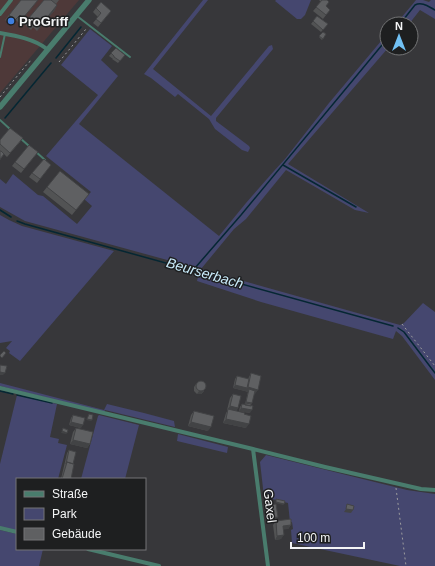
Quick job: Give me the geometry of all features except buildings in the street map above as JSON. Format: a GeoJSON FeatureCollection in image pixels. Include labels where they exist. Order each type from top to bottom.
{"type":"FeatureCollection","features":[{"type":"Feature","properties":{"kind":"street"},"geometry":{"type":"LineString","coordinates":[[0,14],[11,0]]}},
{"type":"Feature","properties":{"kind":"street"},"geometry":{"type":"LineString","coordinates":[[0,107],[89,0]]}},
{"type":"Feature","properties":{"kind":"street"},"geometry":{"type":"LineString","coordinates":[[2,33],[29,39],[47,49]]}},
{"type":"Feature","properties":{"kind":"street"},"geometry":{"type":"LineString","coordinates":[[0,388],[325,467],[421,489],[435,490]]}},
{"type":"Feature","properties":{"kind":"street","name":"Gaxel"},"geometry":{"type":"LineString","coordinates":[[253,449],[268,566]]}},
{"type":"Feature","properties":{"kind":"street"},"geometry":{"type":"LineString","coordinates":[[0,528],[16,532]]}},
{"type":"Feature","properties":{"kind":"street"},"geometry":{"type":"LineString","coordinates":[[92,550],[159,566]]}},
{"type":"Feature","properties":{"kind":"lane"},"geometry":{"type":"LineString","coordinates":[[76,15],[130,57]]}},
{"type":"Feature","properties":{"kind":"lane"},"geometry":{"type":"LineString","coordinates":[[0,57],[2,33]]}},
{"type":"Feature","properties":{"kind":"lane"},"geometry":{"type":"LineString","coordinates":[[0,120],[11,130]]}},
{"type":"Feature","properties":{"kind":"lane"},"geometry":{"type":"LineString","coordinates":[[17,135],[45,160]]}},
{"type":"Feature","properties":{"kind":"path"},"geometry":{"type":"LineString","coordinates":[[59,62],[89,25]]}},
{"type":"Feature","properties":{"kind":"path"},"geometry":{"type":"LineString","coordinates":[[402,324],[435,366]]}},
{"type":"Feature","properties":{"kind":"path"},"geometry":{"type":"LineString","coordinates":[[395,483],[406,566]]}},
{"type":"Feature","properties":{"kind":"shaded area"},"geometry":{"type":"Polygon","coordinates":[[[0,0],[79,0],[0,93],[0,0]]]}},
{"type":"Feature","properties":{"kind":"green space"},"geometry":{"type":"Polygon","coordinates":[[[203,0],[208,0],[153,69],[211,116],[269,46],[272,45],[273,49],[216,118],[216,121],[249,146],[250,148],[248,152],[242,150],[215,129],[209,119],[178,94],[175,97],[144,74],[203,0]]]}},
{"type":"Feature","properties":{"kind":"green space"},"geometry":{"type":"Polygon","coordinates":[[[311,0],[305,15],[301,19],[297,19],[275,1],[311,0]]]}},
{"type":"Feature","properties":{"kind":"green space"},"geometry":{"type":"Polygon","coordinates":[[[416,0],[429,2],[431,0],[435,0],[435,19],[420,10],[415,16],[403,16],[416,0]]]}},
{"type":"Feature","properties":{"kind":"green space"},"geometry":{"type":"Polygon","coordinates":[[[90,29],[112,46],[101,60],[118,76],[79,124],[219,236],[285,159],[329,103],[379,44],[379,56],[381,56],[288,164],[369,213],[355,210],[286,170],[246,219],[234,229],[201,269],[400,325],[404,323],[423,303],[435,312],[435,380],[402,336],[396,331],[393,339],[261,302],[197,281],[200,269],[25,221],[0,207],[0,179],[6,184],[13,174],[77,224],[92,206],[84,199],[91,192],[46,156],[98,95],[61,65],[90,29]]]}},
{"type":"Feature","properties":{"kind":"green space"},"geometry":{"type":"Polygon","coordinates":[[[0,215],[22,226],[114,251],[20,361],[9,353],[10,351],[6,348],[12,341],[0,343],[0,215]]]}},
{"type":"Feature","properties":{"kind":"green space"},"geometry":{"type":"Polygon","coordinates":[[[0,383],[104,410],[107,404],[144,413],[174,421],[175,427],[105,410],[104,412],[0,386],[0,383]]]}},
{"type":"Feature","properties":{"kind":"green space"},"geometry":{"type":"Polygon","coordinates":[[[17,395],[57,404],[50,437],[59,439],[58,443],[67,445],[58,478],[16,478],[16,531],[0,527],[0,464],[17,395]]]}},
{"type":"Feature","properties":{"kind":"green space"},"geometry":{"type":"Polygon","coordinates":[[[98,416],[139,425],[125,478],[81,478],[98,416]]]}},
{"type":"Feature","properties":{"kind":"green space"},"geometry":{"type":"Polygon","coordinates":[[[178,434],[228,447],[227,453],[177,441],[178,434]]]}},
{"type":"Feature","properties":{"kind":"green space"},"geometry":{"type":"Polygon","coordinates":[[[266,455],[407,490],[435,494],[435,566],[400,566],[292,543],[291,530],[293,529],[292,522],[290,522],[288,503],[264,497],[260,462],[266,455]]]}},
{"type":"Feature","properties":{"kind":"green space"},"geometry":{"type":"Polygon","coordinates":[[[0,530],[16,534],[16,550],[43,550],[39,566],[0,566],[0,530]]]}},
{"type":"Feature","properties":{"kind":"waterway"},"geometry":{"type":"LineString","coordinates":[[406,16],[415,5],[418,4],[425,5],[435,10]]}},
{"type":"Feature","properties":{"kind":"waterway"},"geometry":{"type":"LineString","coordinates":[[56,58],[81,27]]}},
{"type":"Feature","properties":{"kind":"waterway"},"geometry":{"type":"LineString","coordinates":[[192,270],[241,215],[379,49]]}},
{"type":"Feature","properties":{"kind":"waterway"},"geometry":{"type":"LineString","coordinates":[[5,118],[51,63]]}},
{"type":"Feature","properties":{"kind":"waterway"},"geometry":{"type":"LineString","coordinates":[[283,165],[356,207]]}},
{"type":"Feature","properties":{"kind":"waterway","name":"Beurserbach"},"geometry":{"type":"LineString","coordinates":[[0,210],[11,217]]}},
{"type":"Feature","properties":{"kind":"waterway","name":"Beurserbach"},"geometry":{"type":"LineString","coordinates":[[17,221],[393,326]]}},
{"type":"Feature","properties":{"kind":"waterway","name":"Beurserbach"},"geometry":{"type":"LineString","coordinates":[[398,328],[404,332],[435,373]]}},
{"type":"Feature","properties":{"kind":"waterway"},"geometry":{"type":"LineString","coordinates":[[0,391],[13,394]]}},
{"type":"Feature","properties":{"kind":"waterway"},"geometry":{"type":"LineString","coordinates":[[17,395],[52,403]]}},
{"type":"Feature","properties":{"kind":"place","name":"ProGriff"},"geometry":{"type":"Point","coordinates":[11,21]}}]}
